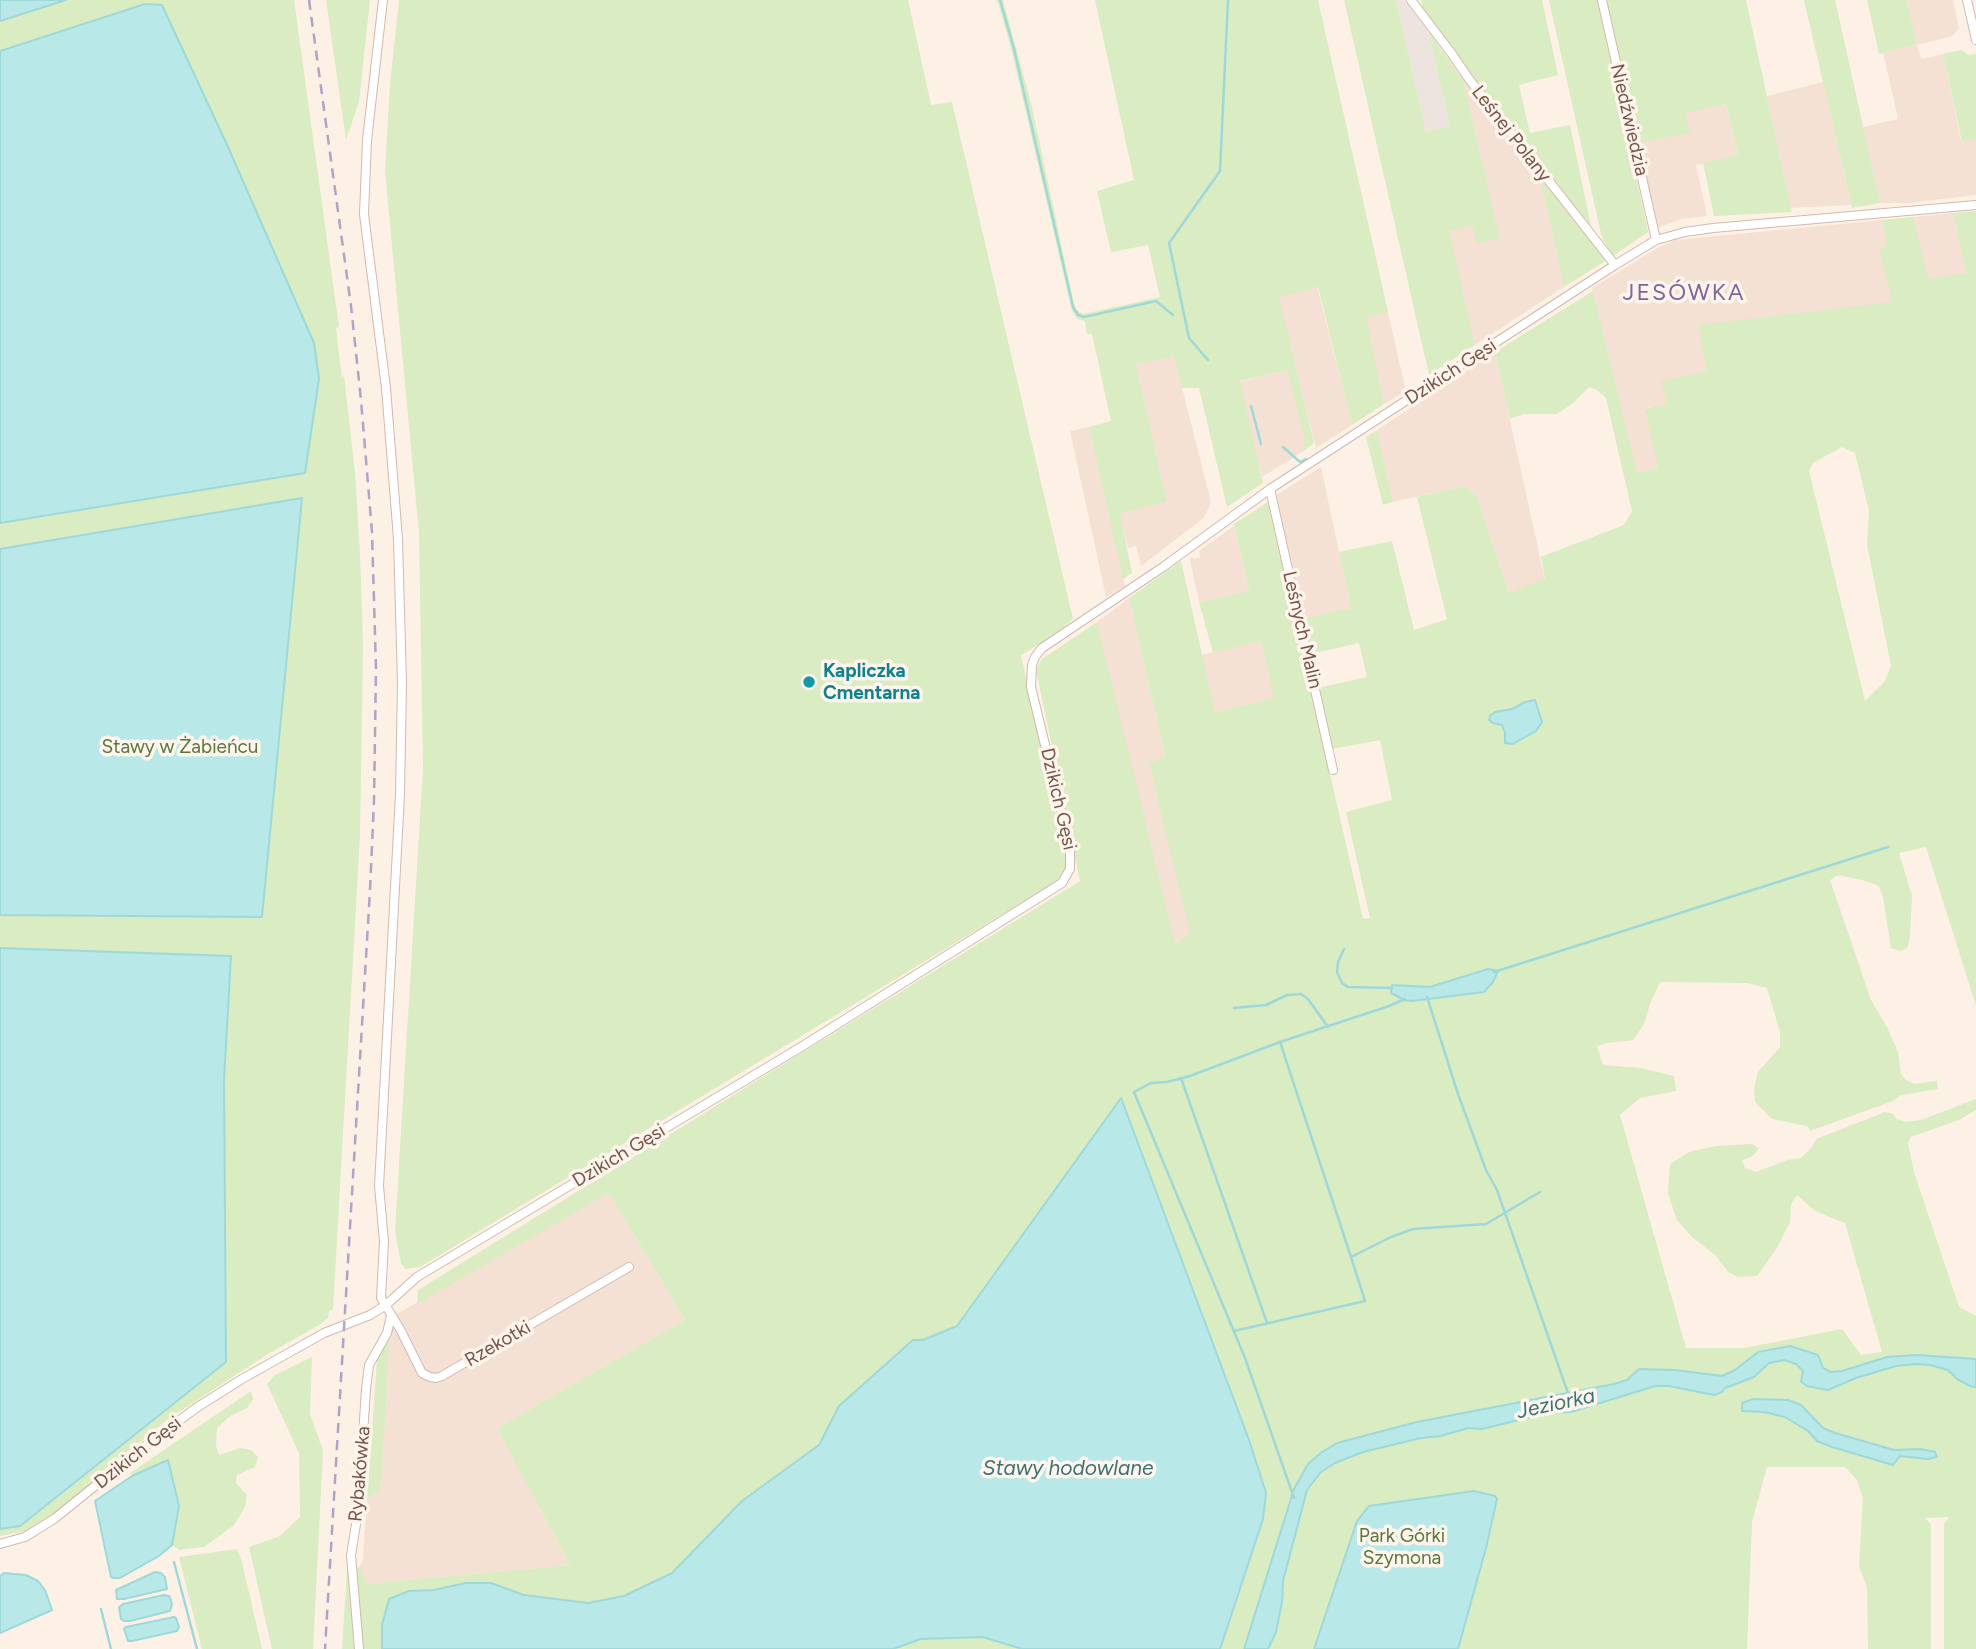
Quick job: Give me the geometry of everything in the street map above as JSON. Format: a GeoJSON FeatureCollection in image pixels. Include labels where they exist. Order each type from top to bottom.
{"type":"FeatureCollection","features":[{"type":"Feature","properties":{"kind":"street"},"geometry":{"type":"LineString","coordinates":[[383,0],[367,139],[364,214],[386,388],[398,539],[402,683],[400,794],[379,1186],[384,1241],[380,1294],[391,1316]]}},
{"type":"Feature","properties":{"kind":"street","name":"Leśnej Polany"},"geometry":{"type":"LineString","coordinates":[[1411,0],[1485,100],[1615,265]]}},
{"type":"Feature","properties":{"kind":"street","name":"Niedźwiedzia"},"geometry":{"type":"LineString","coordinates":[[1602,0],[1656,240]]}},
{"type":"Feature","properties":{"kind":"street"},"geometry":{"type":"LineString","coordinates":[[1967,0],[1976,40]]}},
{"type":"Feature","properties":{"kind":"street","name":"Dzikich Gęsi"},"geometry":{"type":"LineString","coordinates":[[0,1544],[25,1537],[54,1519],[156,1438],[230,1386],[324,1333],[370,1315],[386,1305],[417,1277],[801,1047],[1062,883],[1070,869],[1070,848],[1031,687],[1031,666],[1035,657],[1042,648],[1163,567],[1270,489],[1656,240],[1713,228],[1976,205]]}},
{"type":"Feature","properties":{"kind":"street","name":"Leśnych Malin"},"geometry":{"type":"LineString","coordinates":[[1270,489],[1333,770]]}},
{"type":"Feature","properties":{"kind":"street","name":"Rzekotki"},"geometry":{"type":"LineString","coordinates":[[391,1316],[422,1373],[430,1377],[442,1376],[629,1267]]}},
{"type":"Feature","properties":{"kind":"street","name":"Rybakówka"},"geometry":{"type":"LineString","coordinates":[[359,1649],[351,1555],[358,1511],[366,1389],[369,1365],[387,1333],[391,1316]]}},
{"type":"Feature","properties":{"kind":"shaded area"},"geometry":{"type":"Polygon","coordinates":[[[1396,0],[1405,0],[1428,31],[1450,127],[1426,132],[1396,0]]]}},
{"type":"Feature","properties":{"kind":"shaded area"},"geometry":{"type":"Polygon","coordinates":[[[1907,0],[1953,0],[1959,28],[1953,36],[1917,45],[1921,59],[1943,54],[1961,141],[1976,139],[1976,195],[1909,203],[1880,203],[1863,127],[1898,119],[1883,53],[1917,44],[1907,0]]]}},
{"type":"Feature","properties":{"kind":"shaded area"},"geometry":{"type":"Polygon","coordinates":[[[1463,79],[1540,177],[1564,287],[1475,345],[1448,230],[1472,225],[1500,238],[1463,79]]]}},
{"type":"Feature","properties":{"kind":"shaded area"},"geometry":{"type":"Polygon","coordinates":[[[1823,82],[1851,205],[1791,208],[1767,96],[1823,82]]]}},
{"type":"Feature","properties":{"kind":"shaded area"},"geometry":{"type":"Polygon","coordinates":[[[1726,104],[1738,156],[1696,165],[1707,216],[1682,219],[1657,228],[1639,143],[1689,133],[1684,113],[1726,104]]]}},
{"type":"Feature","properties":{"kind":"shaded area"},"geometry":{"type":"Polygon","coordinates":[[[1953,213],[1966,273],[1927,280],[1913,217],[1953,213]]]}},
{"type":"Feature","properties":{"kind":"shaded area"},"geometry":{"type":"Polygon","coordinates":[[[1882,220],[1887,246],[1879,248],[1893,302],[1708,371],[1667,405],[1646,408],[1658,468],[1637,474],[1592,288],[1675,240],[1882,220]]]}},
{"type":"Feature","properties":{"kind":"shaded area"},"geometry":{"type":"Polygon","coordinates":[[[1317,287],[1352,425],[1316,448],[1278,297],[1317,287]]]}},
{"type":"Feature","properties":{"kind":"shaded area"},"geometry":{"type":"Polygon","coordinates":[[[1388,312],[1406,391],[1384,404],[1365,316],[1388,312]]]}},
{"type":"Feature","properties":{"kind":"shaded area"},"geometry":{"type":"Polygon","coordinates":[[[1495,352],[1545,580],[1509,593],[1476,495],[1464,486],[1393,502],[1377,430],[1495,352]]]}},
{"type":"Feature","properties":{"kind":"shaded area"},"geometry":{"type":"Polygon","coordinates":[[[1174,356],[1211,502],[1204,518],[1141,566],[1136,546],[1128,548],[1119,513],[1167,502],[1136,364],[1174,356]]]}},
{"type":"Feature","properties":{"kind":"shaded area"},"geometry":{"type":"Polygon","coordinates":[[[1287,370],[1306,441],[1302,452],[1262,477],[1239,382],[1287,370]]]}},
{"type":"Feature","properties":{"kind":"shaded area"},"geometry":{"type":"Polygon","coordinates":[[[1089,427],[1125,586],[1106,597],[1070,431],[1089,427]]]}},
{"type":"Feature","properties":{"kind":"shaded area"},"geometry":{"type":"Polygon","coordinates":[[[1321,467],[1351,608],[1301,619],[1273,497],[1321,467]]]}},
{"type":"Feature","properties":{"kind":"shaded area"},"geometry":{"type":"Polygon","coordinates":[[[1234,526],[1249,591],[1199,602],[1191,557],[1200,557],[1199,551],[1234,526]]]}},
{"type":"Feature","properties":{"kind":"shaded area"},"geometry":{"type":"Polygon","coordinates":[[[1129,598],[1165,757],[1149,764],[1191,932],[1174,944],[1097,622],[1129,598]]]}},
{"type":"Feature","properties":{"kind":"shaded area"},"geometry":{"type":"Polygon","coordinates":[[[1261,641],[1275,698],[1215,712],[1201,655],[1261,641]]]}},
{"type":"Feature","properties":{"kind":"shaded area"},"geometry":{"type":"Polygon","coordinates":[[[609,1193],[685,1320],[497,1428],[570,1565],[366,1584],[360,1566],[363,1560],[367,1498],[380,1491],[389,1338],[395,1315],[609,1193]]]}},
{"type":"Feature","properties":{"kind":"green space","name":"Stawy w Żabieńcu"},"geometry":{"type":"Polygon","coordinates":[[[0,0],[294,0],[339,327],[336,328],[355,473],[363,645],[360,836],[333,1309],[329,1311],[328,1318],[319,1325],[268,1354],[168,1419],[37,1529],[0,1536],[0,0]]]}},
{"type":"Feature","properties":{"kind":"green space"},"geometry":{"type":"Polygon","coordinates":[[[326,0],[370,0],[359,102],[346,140],[326,0]]]}},
{"type":"Feature","properties":{"kind":"green space"},"geometry":{"type":"Polygon","coordinates":[[[399,0],[908,0],[931,105],[952,102],[1073,619],[1052,637],[1021,655],[1065,852],[1066,864],[1059,880],[420,1267],[405,1269],[401,1263],[395,1231],[423,768],[419,533],[385,171],[390,84],[399,0]]]}},
{"type":"Feature","properties":{"kind":"green space"},"geometry":{"type":"Polygon","coordinates":[[[997,0],[1003,0],[1031,103],[1074,304],[1083,314],[1160,297],[1148,245],[1111,252],[1097,191],[1134,180],[1095,0],[1318,0],[1388,312],[1366,317],[1384,404],[1352,425],[1318,287],[1279,297],[1314,443],[1302,452],[1305,441],[1287,370],[1240,381],[1263,483],[1227,507],[1199,388],[1182,388],[1174,356],[1136,364],[1167,502],[1120,513],[1132,573],[1123,579],[1089,427],[1111,421],[1092,334],[1087,334],[1085,321],[1077,319],[1072,311],[1011,48],[997,0]]]}},
{"type":"Feature","properties":{"kind":"green space"},"geometry":{"type":"Polygon","coordinates":[[[1344,0],[1396,0],[1426,132],[1450,126],[1428,31],[1463,79],[1500,238],[1477,243],[1472,225],[1449,231],[1475,345],[1429,375],[1344,0]]]}},
{"type":"Feature","properties":{"kind":"green space"},"geometry":{"type":"Polygon","coordinates":[[[1421,0],[1542,0],[1558,75],[1519,85],[1530,133],[1570,125],[1591,226],[1459,60],[1423,10],[1421,0]]]}},
{"type":"Feature","properties":{"kind":"green space"},"geometry":{"type":"Polygon","coordinates":[[[1549,0],[1599,0],[1648,232],[1613,256],[1602,238],[1549,0]]]}},
{"type":"Feature","properties":{"kind":"green space"},"geometry":{"type":"Polygon","coordinates":[[[1607,0],[1746,0],[1792,212],[1714,216],[1703,163],[1738,155],[1726,104],[1685,113],[1690,133],[1639,143],[1607,0]]]}},
{"type":"Feature","properties":{"kind":"green space"},"geometry":{"type":"Polygon","coordinates":[[[1804,0],[1835,0],[1880,203],[1852,208],[1804,0]]]}},
{"type":"Feature","properties":{"kind":"green space"},"geometry":{"type":"Polygon","coordinates":[[[1867,0],[1907,0],[1917,44],[1879,54],[1867,0]]]}},
{"type":"Feature","properties":{"kind":"green space"},"geometry":{"type":"Polygon","coordinates":[[[1962,50],[1968,55],[1976,54],[1976,139],[1962,142],[1943,54],[1962,50]]]}},
{"type":"Feature","properties":{"kind":"green space"},"geometry":{"type":"Polygon","coordinates":[[[1540,177],[1607,260],[1564,287],[1540,177]]]}},
{"type":"Feature","properties":{"kind":"green space"},"geometry":{"type":"Polygon","coordinates":[[[1976,211],[1976,1006],[1926,847],[1899,853],[1912,896],[1910,937],[1907,948],[1901,951],[1891,948],[1879,886],[1838,875],[1830,880],[1871,1000],[1898,1052],[1901,1074],[1914,1084],[1937,1081],[1938,1089],[1901,1095],[1893,1101],[1810,1131],[1807,1126],[1772,1119],[1755,1102],[1754,1089],[1758,1072],[1780,1047],[1780,1032],[1767,988],[1747,983],[1660,982],[1644,1024],[1633,1040],[1597,1046],[1603,1065],[1641,1068],[1674,1076],[1676,1091],[1640,1098],[1620,1115],[1686,1348],[1744,1348],[1842,1329],[1861,1355],[1882,1352],[1845,1223],[1815,1211],[1797,1195],[1791,1204],[1790,1222],[1777,1248],[1757,1276],[1738,1277],[1728,1272],[1715,1255],[1692,1237],[1677,1220],[1668,1194],[1670,1164],[1689,1152],[1716,1146],[1752,1144],[1759,1148],[1753,1156],[1742,1160],[1745,1168],[1756,1172],[1787,1160],[1801,1158],[1816,1139],[1885,1112],[1906,1122],[1921,1120],[1976,1099],[1976,1110],[1959,1120],[1911,1137],[1908,1143],[1914,1172],[1959,1307],[1976,1316],[1976,1359],[1916,1355],[1887,1357],[1831,1372],[1823,1368],[1817,1355],[1789,1346],[1758,1352],[1735,1370],[1722,1376],[1639,1369],[1627,1380],[1614,1384],[1337,1443],[1294,1489],[1244,1649],[342,1649],[347,1569],[357,1569],[360,1566],[366,1584],[570,1565],[497,1428],[685,1320],[609,1193],[417,1304],[418,1290],[1080,881],[1036,670],[1042,659],[1097,622],[1175,944],[1190,932],[1149,764],[1165,756],[1129,598],[1181,561],[1215,712],[1274,698],[1261,641],[1213,653],[1199,602],[1249,591],[1234,524],[1268,502],[1363,919],[1370,918],[1346,812],[1392,800],[1380,740],[1332,749],[1317,688],[1367,677],[1359,643],[1310,654],[1301,619],[1351,608],[1339,552],[1392,541],[1414,630],[1447,619],[1417,497],[1464,486],[1476,495],[1509,593],[1545,578],[1541,557],[1624,525],[1632,511],[1606,398],[1589,387],[1557,414],[1524,414],[1510,419],[1495,352],[1593,291],[1637,473],[1658,468],[1645,409],[1667,404],[1661,381],[1707,371],[1698,325],[1892,302],[1879,248],[1887,246],[1882,220],[1913,217],[1928,279],[1966,273],[1953,213],[1976,211]],[[1842,447],[1813,463],[1809,471],[1865,701],[1885,681],[1891,666],[1867,545],[1869,511],[1855,453],[1842,447]],[[1525,702],[1512,709],[1495,712],[1493,723],[1502,725],[1506,743],[1513,744],[1524,739],[1525,702]],[[1487,969],[1430,987],[1393,985],[1412,1001],[1484,992],[1487,969]]]}},
{"type":"Feature","properties":{"kind":"green space"},"geometry":{"type":"Polygon","coordinates":[[[1377,430],[1393,502],[1383,505],[1366,437],[1377,430]]]}},
{"type":"Feature","properties":{"kind":"green space"},"geometry":{"type":"Polygon","coordinates":[[[389,1338],[380,1491],[367,1498],[377,1360],[389,1338]]]}},
{"type":"Feature","properties":{"kind":"green space"},"geometry":{"type":"Polygon","coordinates":[[[312,1357],[310,1414],[323,1451],[313,1649],[272,1649],[249,1547],[280,1536],[300,1517],[299,1453],[267,1384],[275,1375],[312,1357]]]}},
{"type":"Feature","properties":{"kind":"green space","name":"Park Górki Szymona"},"geometry":{"type":"Polygon","coordinates":[[[1784,1360],[1796,1364],[1803,1371],[1801,1382],[1828,1390],[1896,1366],[1916,1364],[1948,1370],[1957,1379],[1976,1387],[1976,1649],[1944,1649],[1944,1524],[1949,1517],[1925,1518],[1931,1525],[1931,1649],[1868,1649],[1867,1588],[1859,1566],[1863,1498],[1857,1480],[1845,1467],[1767,1467],[1752,1522],[1747,1649],[1268,1649],[1276,1632],[1283,1581],[1307,1490],[1320,1472],[1335,1463],[1363,1452],[1421,1438],[1442,1436],[1468,1428],[1482,1429],[1548,1413],[1571,1412],[1655,1386],[1669,1386],[1714,1395],[1754,1377],[1769,1363],[1784,1360]],[[1753,1399],[1742,1404],[1785,1417],[1808,1431],[1818,1441],[1832,1447],[1893,1465],[1899,1456],[1928,1459],[1937,1457],[1934,1452],[1920,1449],[1894,1450],[1835,1433],[1823,1428],[1801,1405],[1788,1400],[1753,1399]]]}},
{"type":"Feature","properties":{"kind":"green space"},"geometry":{"type":"Polygon","coordinates":[[[251,1391],[253,1399],[247,1408],[230,1416],[217,1428],[216,1446],[219,1455],[240,1448],[251,1450],[258,1457],[255,1467],[237,1475],[236,1483],[247,1495],[245,1507],[234,1525],[204,1547],[179,1550],[172,1545],[179,1506],[168,1461],[132,1476],[130,1473],[251,1391]]]}},
{"type":"Feature","properties":{"kind":"green space"},"geometry":{"type":"Polygon","coordinates":[[[237,1549],[262,1649],[202,1649],[179,1557],[237,1549]]]}},
{"type":"Feature","properties":{"kind":"water"},"geometry":{"type":"Polygon","coordinates":[[[0,0],[66,0],[0,21],[0,0]]]}},
{"type":"Feature","properties":{"kind":"water"},"geometry":{"type":"Polygon","coordinates":[[[145,4],[162,5],[314,343],[319,379],[305,473],[0,523],[0,51],[145,4]]]}},
{"type":"Feature","properties":{"kind":"water"},"geometry":{"type":"Polygon","coordinates":[[[302,498],[262,917],[0,915],[0,549],[302,498]]]}},
{"type":"Feature","properties":{"kind":"water"},"geometry":{"type":"Polygon","coordinates":[[[1535,700],[1542,722],[1536,731],[1513,744],[1505,743],[1502,725],[1489,720],[1490,716],[1535,700]]]}},
{"type":"Feature","properties":{"kind":"water"},"geometry":{"type":"Polygon","coordinates":[[[0,948],[231,956],[224,1080],[226,1362],[20,1526],[0,1529],[0,948]]]}},
{"type":"Feature","properties":{"kind":"water"},"geometry":{"type":"Polygon","coordinates":[[[1488,969],[1498,971],[1484,992],[1412,1001],[1391,993],[1392,985],[1430,987],[1488,969]]]}},
{"type":"Feature","properties":{"kind":"water","name":"Stawy hodowlane"},"geometry":{"type":"Polygon","coordinates":[[[1121,1098],[1249,1440],[1266,1493],[1263,1519],[1220,1649],[1022,1649],[983,1637],[921,1639],[893,1649],[382,1649],[382,1625],[389,1599],[409,1591],[434,1590],[466,1583],[491,1583],[524,1595],[588,1603],[624,1596],[672,1573],[742,1501],[819,1445],[839,1406],[913,1340],[923,1340],[957,1326],[1121,1098]]]}},
{"type":"Feature","properties":{"kind":"water","name":"Jeziorka"},"geometry":{"type":"Polygon","coordinates":[[[1790,1346],[1818,1355],[1823,1368],[1831,1372],[1887,1357],[1916,1355],[1976,1359],[1976,1387],[1957,1379],[1948,1370],[1916,1364],[1896,1366],[1828,1390],[1807,1386],[1801,1382],[1803,1371],[1796,1364],[1784,1360],[1769,1363],[1754,1377],[1714,1395],[1669,1386],[1655,1386],[1571,1412],[1548,1413],[1482,1429],[1468,1428],[1363,1452],[1335,1463],[1321,1472],[1307,1490],[1283,1581],[1276,1632],[1268,1649],[1244,1649],[1294,1489],[1308,1464],[1337,1443],[1417,1422],[1614,1384],[1627,1380],[1639,1369],[1722,1376],[1735,1370],[1758,1352],[1790,1346]]]}},
{"type":"Feature","properties":{"kind":"water"},"geometry":{"type":"Polygon","coordinates":[[[1753,1399],[1788,1400],[1801,1405],[1823,1428],[1835,1433],[1894,1450],[1920,1449],[1935,1452],[1937,1457],[1928,1459],[1900,1456],[1893,1465],[1832,1447],[1817,1441],[1808,1431],[1785,1417],[1742,1411],[1742,1403],[1753,1399]]]}},
{"type":"Feature","properties":{"kind":"water"},"geometry":{"type":"Polygon","coordinates":[[[168,1460],[179,1506],[172,1545],[159,1556],[120,1578],[111,1577],[95,1501],[132,1476],[168,1460]]]}},
{"type":"Feature","properties":{"kind":"water"},"geometry":{"type":"Polygon","coordinates":[[[1474,1491],[1495,1496],[1497,1499],[1458,1649],[1314,1649],[1357,1521],[1369,1506],[1474,1491]]]}},
{"type":"Feature","properties":{"kind":"water"},"geometry":{"type":"Polygon","coordinates":[[[155,1572],[165,1577],[167,1589],[117,1599],[116,1590],[155,1572]]]}},
{"type":"Feature","properties":{"kind":"water"},"geometry":{"type":"Polygon","coordinates":[[[4,1573],[26,1575],[38,1581],[45,1590],[52,1610],[0,1633],[0,1576],[4,1573]]]}},
{"type":"Feature","properties":{"kind":"water"},"geometry":{"type":"Polygon","coordinates":[[[164,1595],[171,1600],[170,1611],[130,1621],[121,1619],[119,1607],[123,1604],[164,1595]]]}},
{"type":"Feature","properties":{"kind":"water"},"geometry":{"type":"Polygon","coordinates":[[[174,1617],[179,1627],[177,1631],[128,1641],[124,1629],[126,1627],[174,1617]]]}},
{"type":"Feature","properties":{"kind":"waterway"},"geometry":{"type":"LineString","coordinates":[[1000,0],[1014,49],[1073,307],[1078,315],[1084,317],[1156,301],[1173,315]]}},
{"type":"Feature","properties":{"kind":"waterway"},"geometry":{"type":"LineString","coordinates":[[1208,360],[1189,338],[1169,243],[1220,171],[1228,0]]}},
{"type":"Feature","properties":{"kind":"waterway"},"geometry":{"type":"LineString","coordinates":[[1251,406],[1261,444]]}},
{"type":"Feature","properties":{"kind":"waterway"},"geometry":{"type":"LineString","coordinates":[[1283,447],[1300,462],[1306,459]]}},
{"type":"Feature","properties":{"kind":"waterway"},"geometry":{"type":"LineString","coordinates":[[1494,972],[1888,847]]}},
{"type":"Feature","properties":{"kind":"waterway"},"geometry":{"type":"LineString","coordinates":[[1344,949],[1337,972],[1342,983],[1348,987],[1392,988]]}},
{"type":"Feature","properties":{"kind":"waterway"},"geometry":{"type":"LineString","coordinates":[[1234,1008],[1266,1005],[1287,995],[1301,994],[1308,999],[1328,1027]]}},
{"type":"Feature","properties":{"kind":"waterway","name":"Jeziorka"},"geometry":{"type":"LineString","coordinates":[[1427,997],[1458,1094],[1486,1170],[1497,1190],[1569,1396]]}},
{"type":"Feature","properties":{"kind":"waterway"},"geometry":{"type":"LineString","coordinates":[[1351,1257],[1280,1042],[1405,999]]}},
{"type":"Feature","properties":{"kind":"waterway"},"geometry":{"type":"LineString","coordinates":[[1280,1042],[1190,1076],[1151,1083],[1134,1092],[1245,1358],[1294,1498]]}},
{"type":"Feature","properties":{"kind":"waterway"},"geometry":{"type":"LineString","coordinates":[[1181,1078],[1267,1323]]}},
{"type":"Feature","properties":{"kind":"waterway"},"geometry":{"type":"LineString","coordinates":[[1234,1331],[1365,1301],[1351,1257],[1413,1229],[1486,1224],[1540,1192]]}},
{"type":"Feature","properties":{"kind":"waterway"},"geometry":{"type":"LineString","coordinates":[[174,1562],[197,1649]]}},
{"type":"Feature","properties":{"kind":"waterway"},"geometry":{"type":"LineString","coordinates":[[101,1609],[111,1649]]}},
{"type":"Feature","properties":{"kind":"railway"},"geometry":{"type":"LineString","coordinates":[[309,0],[351,306],[361,400],[372,532],[376,669],[370,890],[325,1649]]}},
{"type":"Feature","properties":{"kind":"place","name":"Kapliczka Cmentarna"},"geometry":{"type":"Point","coordinates":[809,682]}},
{"type":"Feature","properties":{"kind":"district","name":"JESÓWKA"},"geometry":{"type":"Point","coordinates":[1684,293]}}]}
